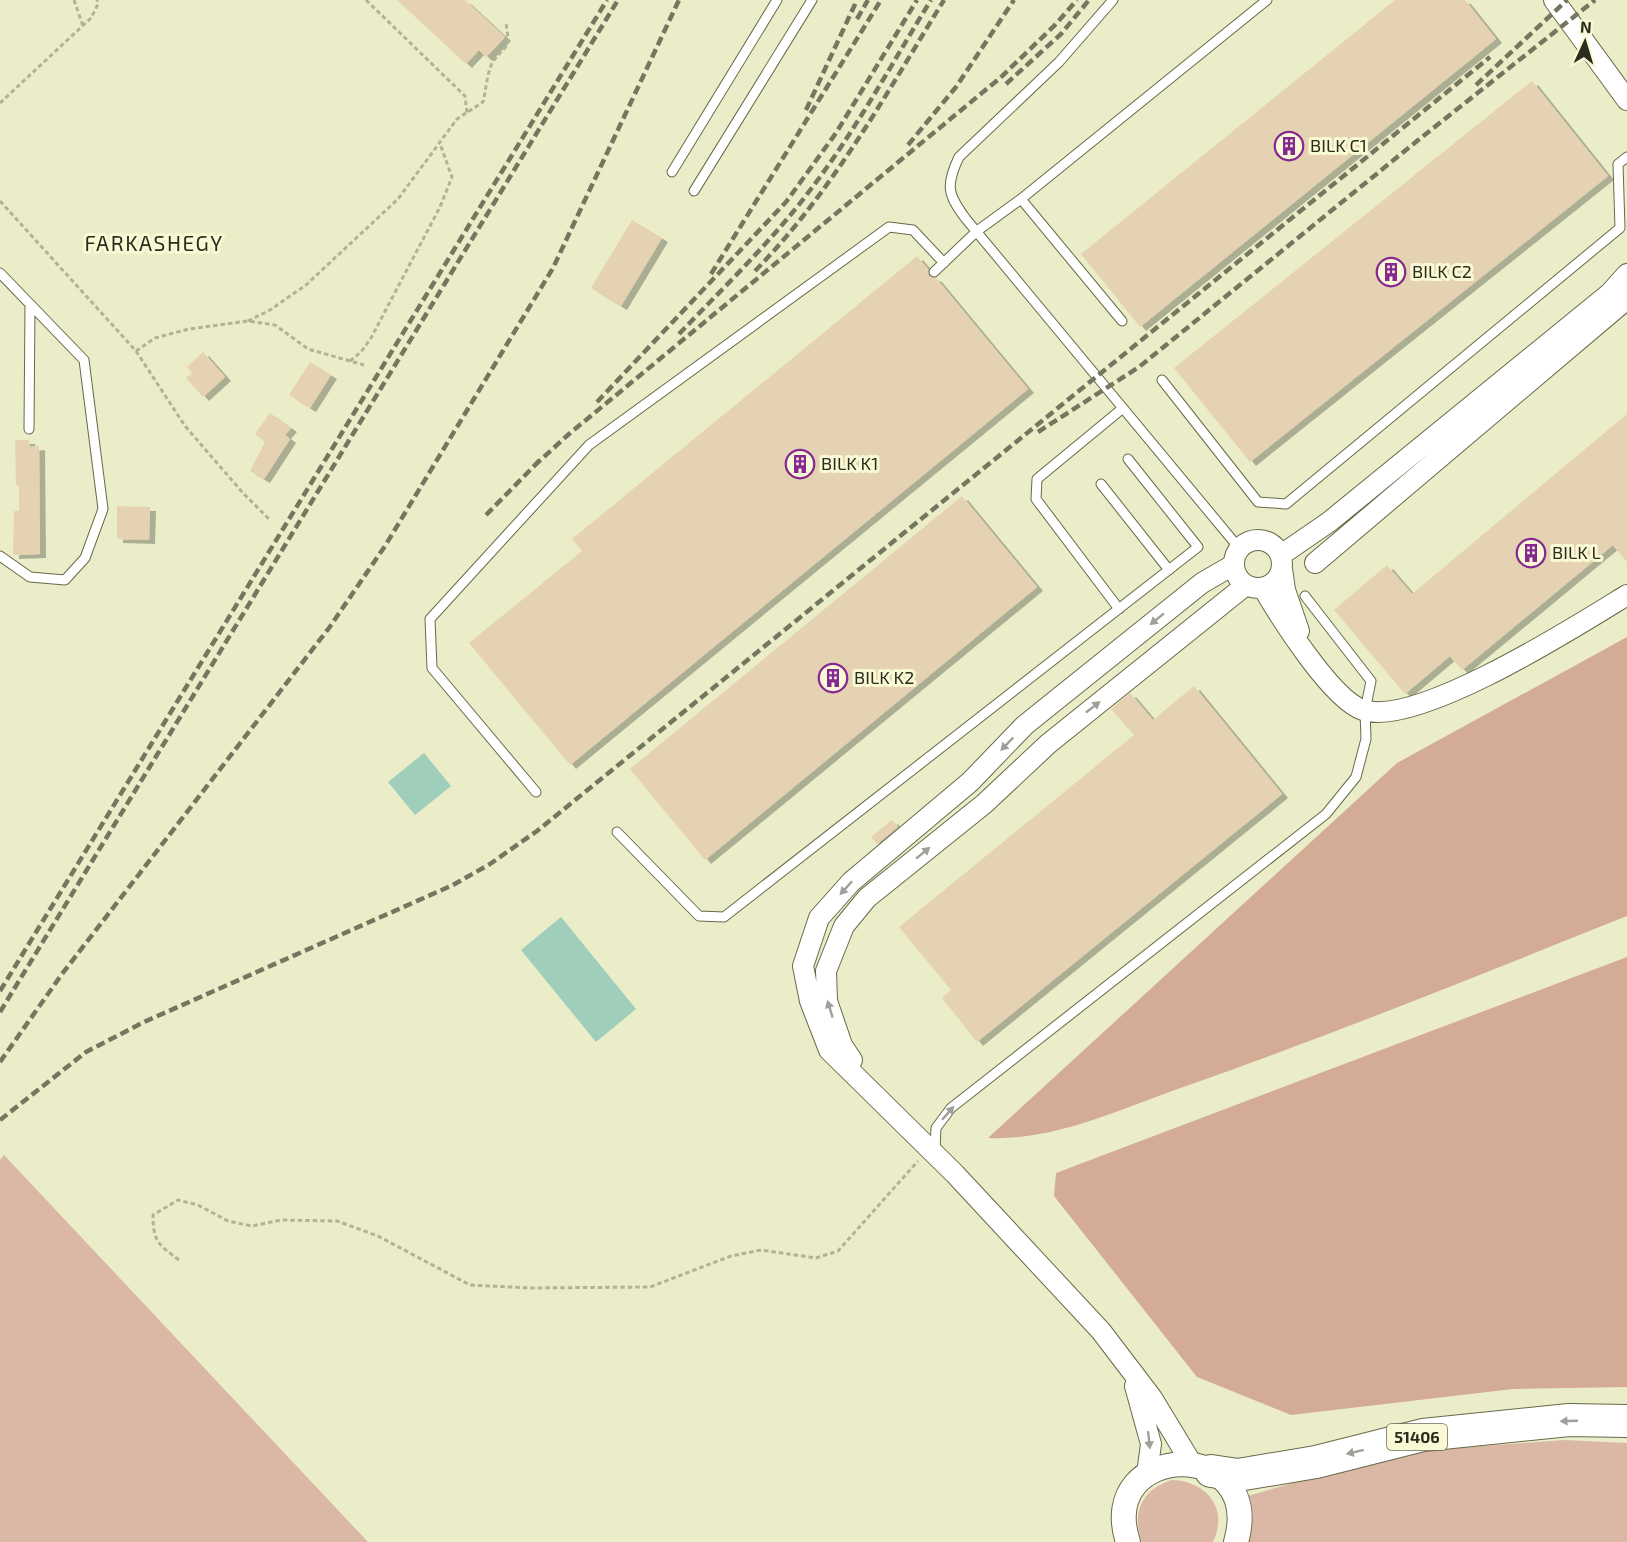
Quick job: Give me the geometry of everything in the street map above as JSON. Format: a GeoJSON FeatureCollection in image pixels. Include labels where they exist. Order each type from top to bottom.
{"type":"FeatureCollection","features":[{"type":"Feature","properties":{"kind":"highway","name":"51406"},"geometry":{"type":"LineString","coordinates":[[1202,1467],[1238,1475],[1316,1462],[1444,1433],[1569,1420],[1627,1421]]}},
{"type":"Feature","properties":{"kind":"street"},"geometry":{"type":"LineString","coordinates":[[1554,0],[1627,100]]}},
{"type":"Feature","properties":{"kind":"street"},"geometry":{"type":"LineString","coordinates":[[878,1096],[842,1045],[827,1001],[826,971],[844,926],[867,898],[984,804],[1048,744],[1254,586],[1275,581],[1281,562],[1601,301],[1627,274]]}},
{"type":"Feature","properties":{"kind":"street"},"geometry":{"type":"LineString","coordinates":[[1315,563],[1627,299]]}},
{"type":"Feature","properties":{"kind":"street"},"geometry":{"type":"LineString","coordinates":[[1236,1542],[1240,1520],[1238,1507],[1224,1481],[1202,1467],[1101,1331],[1059,1284],[878,1096],[829,1050],[810,1001],[803,966],[819,918],[851,882],[970,782],[1025,725],[1253,540],[1270,542],[1281,562],[1290,606],[1313,660]]}},
{"type":"Feature","properties":{"kind":"street"},"geometry":{"type":"LineString","coordinates":[[1236,556],[1239,580],[1254,586],[1332,685],[1357,707],[1365,711],[1386,711],[1432,700],[1530,655],[1627,595]]}},
{"type":"Feature","properties":{"kind":"street"},"geometry":{"type":"LineString","coordinates":[[1112,1542],[1124,1516],[1129,1496],[1147,1474],[1151,1444],[1143,1409],[1127,1367]]}},
{"type":"Feature","properties":{"kind":"street","name":"51406"},"geometry":{"type":"LineString","coordinates":[[1147,1474],[1168,1465],[1202,1467]]}},
{"type":"Feature","properties":{"kind":"street"},"geometry":{"type":"LineString","coordinates":[[1124,1516],[1128,1542]]}},
{"type":"Feature","properties":{"kind":"lane"},"geometry":{"type":"LineString","coordinates":[[672,172],[777,0]]}},
{"type":"Feature","properties":{"kind":"lane"},"geometry":{"type":"LineString","coordinates":[[694,191],[812,0]]}},
{"type":"Feature","properties":{"kind":"lane"},"geometry":{"type":"LineString","coordinates":[[1113,0],[1059,62],[959,157],[951,173],[949,188],[954,203],[1123,408],[1236,556]]}},
{"type":"Feature","properties":{"kind":"lane"},"geometry":{"type":"LineString","coordinates":[[934,272],[977,231],[1021,199],[1267,0]]}},
{"type":"Feature","properties":{"kind":"lane"},"geometry":{"type":"LineString","coordinates":[[1162,380],[1258,502],[1286,504],[1620,228],[1618,164],[1627,157]]}},
{"type":"Feature","properties":{"kind":"lane"},"geometry":{"type":"LineString","coordinates":[[1021,199],[1122,321]]}},
{"type":"Feature","properties":{"kind":"lane"},"geometry":{"type":"LineString","coordinates":[[536,792],[432,668],[430,619],[589,445],[889,227],[913,230],[944,263]]}},
{"type":"Feature","properties":{"kind":"lane"},"geometry":{"type":"LineString","coordinates":[[0,273],[84,360],[103,509],[85,558],[65,580],[30,577],[0,556]]}},
{"type":"Feature","properties":{"kind":"lane"},"geometry":{"type":"LineString","coordinates":[[29,429],[30,304]]}},
{"type":"Feature","properties":{"kind":"lane"},"geometry":{"type":"LineString","coordinates":[[1119,609],[1036,499],[1037,479],[1123,408]]}},
{"type":"Feature","properties":{"kind":"lane"},"geometry":{"type":"LineString","coordinates":[[617,832],[699,916],[724,916],[1198,547],[1128,459]]}},
{"type":"Feature","properties":{"kind":"lane"},"geometry":{"type":"LineString","coordinates":[[1101,484],[1169,570]]}},
{"type":"Feature","properties":{"kind":"lane"},"geometry":{"type":"LineString","coordinates":[[932,1152],[936,1128],[951,1108],[1326,814],[1356,777],[1366,739],[1365,711],[1371,681],[1305,596]]}},
{"type":"Feature","properties":{"kind":"path"},"geometry":{"type":"LineString","coordinates":[[74,0],[83,26]]}},
{"type":"Feature","properties":{"kind":"path"},"geometry":{"type":"LineString","coordinates":[[0,103],[92,18],[98,4],[97,0]]}},
{"type":"Feature","properties":{"kind":"path"},"geometry":{"type":"LineString","coordinates":[[366,0],[465,96],[467,113]]}},
{"type":"Feature","properties":{"kind":"path"},"geometry":{"type":"LineString","coordinates":[[249,321],[270,310],[306,285],[398,199],[457,119],[483,102],[493,61],[504,52],[509,42],[506,23]]}},
{"type":"Feature","properties":{"kind":"path"},"geometry":{"type":"LineString","coordinates":[[350,361],[361,352],[371,338],[440,207],[452,177],[439,141]]}},
{"type":"Feature","properties":{"kind":"path"},"geometry":{"type":"LineString","coordinates":[[0,201],[136,351],[185,426],[243,493],[269,519]]}},
{"type":"Feature","properties":{"kind":"path"},"geometry":{"type":"LineString","coordinates":[[136,351],[155,338],[189,329],[249,321],[275,325],[308,349],[364,365]]}},
{"type":"Feature","properties":{"kind":"path"},"geometry":{"type":"LineString","coordinates":[[179,1260],[158,1244],[153,1230],[153,1215],[178,1200],[198,1205],[228,1221],[252,1226],[281,1220],[337,1221],[378,1236],[470,1285],[541,1288],[650,1287],[731,1256],[761,1250],[816,1258],[838,1251],[932,1152]]}},
{"type":"Feature","properties":{"kind":"shaded area"},"geometry":{"type":"Polygon","coordinates":[[[1627,637],[1627,916],[1354,1024],[1090,1121],[1039,1134],[988,1138],[1397,763],[1627,637]]]}},
{"type":"Feature","properties":{"kind":"shaded area"},"geometry":{"type":"Polygon","coordinates":[[[424,753],[451,786],[415,815],[388,782],[424,753]]]}},
{"type":"Feature","properties":{"kind":"shaded area"},"geometry":{"type":"Polygon","coordinates":[[[561,917],[636,1009],[596,1042],[521,950],[561,917]]]}},
{"type":"Feature","properties":{"kind":"shaded area"},"geometry":{"type":"Polygon","coordinates":[[[1627,957],[1627,1387],[1513,1389],[1291,1415],[1197,1377],[1054,1196],[1056,1173],[1627,957]]]}},
{"type":"Feature","properties":{"kind":"shaded area"},"geometry":{"type":"Polygon","coordinates":[[[4,1155],[368,1542],[0,1542],[0,1160],[4,1155]]]}},
{"type":"Feature","properties":{"kind":"shaded area"},"geometry":{"type":"Polygon","coordinates":[[[1565,1440],[1627,1443],[1627,1542],[1246,1542],[1252,1517],[1248,1496],[1351,1466],[1439,1449],[1565,1440]]]}},
{"type":"Feature","properties":{"kind":"shaded area"},"geometry":{"type":"Polygon","coordinates":[[[1172,1480],[1195,1485],[1212,1499],[1218,1519],[1213,1542],[1142,1542],[1138,1521],[1142,1504],[1153,1489],[1172,1480]]]}},
{"type":"Feature","properties":{"kind":"building"},"geometry":{"type":"Polygon","coordinates":[[[397,0],[465,0],[505,37],[486,57],[479,50],[466,64],[397,0]]]}},
{"type":"Feature","properties":{"kind":"building","name":"BILK C1"},"geometry":{"type":"Polygon","coordinates":[[[1395,0],[1465,0],[1496,39],[1140,327],[1081,254],[1395,0]]]}},
{"type":"Feature","properties":{"kind":"building","name":"BILK C2"},"geometry":{"type":"Polygon","coordinates":[[[1532,81],[1608,176],[1250,462],[1174,368],[1532,81]]]}},
{"type":"Feature","properties":{"kind":"building"},"geometry":{"type":"Polygon","coordinates":[[[632,220],[662,238],[621,306],[591,288],[632,220]]]}},
{"type":"Feature","properties":{"kind":"building","name":"BILK K1"},"geometry":{"type":"Polygon","coordinates":[[[917,256],[928,269],[929,276],[936,278],[1028,389],[570,765],[469,643],[582,551],[572,539],[917,256]]]}},
{"type":"Feature","properties":{"kind":"building"},"geometry":{"type":"Polygon","coordinates":[[[203,352],[225,377],[203,397],[186,378],[192,373],[187,367],[203,352]]]}},
{"type":"Feature","properties":{"kind":"building"},"geometry":{"type":"Polygon","coordinates":[[[310,362],[331,375],[310,408],[289,395],[310,362]]]}},
{"type":"Feature","properties":{"kind":"building"},"geometry":{"type":"Polygon","coordinates":[[[270,413],[291,428],[285,435],[290,439],[264,479],[250,471],[265,442],[255,434],[270,413]]]}},
{"type":"Feature","properties":{"kind":"building","name":"BILK L"},"geometry":{"type":"Polygon","coordinates":[[[1627,414],[1627,562],[1613,545],[1462,670],[1450,656],[1405,694],[1334,610],[1387,565],[1412,594],[1627,414]]]}},
{"type":"Feature","properties":{"kind":"building"},"geometry":{"type":"Polygon","coordinates":[[[15,440],[29,440],[30,447],[39,446],[40,554],[13,555],[14,511],[19,511],[15,440]]]}},
{"type":"Feature","properties":{"kind":"building","name":"BILK K2"},"geometry":{"type":"Polygon","coordinates":[[[962,496],[1037,587],[705,860],[630,769],[962,496]]]}},
{"type":"Feature","properties":{"kind":"building"},"geometry":{"type":"Polygon","coordinates":[[[117,506],[150,507],[149,540],[117,539],[117,506]]]}},
{"type":"Feature","properties":{"kind":"building"},"geometry":{"type":"Polygon","coordinates":[[[1194,686],[1282,794],[977,1042],[942,998],[951,990],[899,927],[1134,735],[1111,709],[1130,693],[1153,720],[1194,686]]]}},
{"type":"Feature","properties":{"kind":"building"},"geometry":{"type":"Polygon","coordinates":[[[892,820],[898,827],[877,844],[871,837],[892,820]]]}},
{"type":"Feature","properties":{"kind":"railway"},"geometry":{"type":"LineString","coordinates":[[0,991],[607,0]]}},
{"type":"Feature","properties":{"kind":"railway"},"geometry":{"type":"LineString","coordinates":[[0,1012],[618,0]]}},
{"type":"Feature","properties":{"kind":"railway"},"geometry":{"type":"LineString","coordinates":[[0,1062],[62,974],[329,628],[385,546],[553,268],[679,0]]}},
{"type":"Feature","properties":{"kind":"railway"},"geometry":{"type":"LineString","coordinates":[[806,110],[857,0]]}},
{"type":"Feature","properties":{"kind":"railway"},"geometry":{"type":"LineString","coordinates":[[857,19],[868,0]]}},
{"type":"Feature","properties":{"kind":"railway"},"geometry":{"type":"LineString","coordinates":[[711,274],[881,0]]}},
{"type":"Feature","properties":{"kind":"railway"},"geometry":{"type":"LineString","coordinates":[[597,402],[786,202],[836,133],[917,0]]}},
{"type":"Feature","properties":{"kind":"railway"},"geometry":{"type":"LineString","coordinates":[[679,334],[764,245],[811,189],[858,120],[931,0]]}},
{"type":"Feature","properties":{"kind":"railway"},"geometry":{"type":"LineString","coordinates":[[755,271],[783,240],[834,175],[944,0]]}},
{"type":"Feature","properties":{"kind":"railway"},"geometry":{"type":"LineString","coordinates":[[908,145],[956,87],[1014,0]]}},
{"type":"Feature","properties":{"kind":"railway"},"geometry":{"type":"LineString","coordinates":[[534,466],[569,434],[1000,78],[1054,26],[1077,0]]}},
{"type":"Feature","properties":{"kind":"railway"},"geometry":{"type":"LineString","coordinates":[[1006,84],[1061,34],[1089,0]]}},
{"type":"Feature","properties":{"kind":"railway"},"geometry":{"type":"LineString","coordinates":[[1476,85],[1567,0]]}},
{"type":"Feature","properties":{"kind":"railway"},"geometry":{"type":"LineString","coordinates":[[1038,432],[1139,367],[1595,0]]}},
{"type":"Feature","properties":{"kind":"railway"},"geometry":{"type":"LineString","coordinates":[[0,1120],[86,1052],[144,1022],[453,885],[490,864],[537,831],[1490,57]]}},
{"type":"Feature","properties":{"kind":"railway"},"geometry":{"type":"LineString","coordinates":[[486,515],[540,460]]}},
{"type":"Feature","properties":{"kind":"place","name":"BILK C1"},"geometry":{"type":"Point","coordinates":[1289,146]}},
{"type":"Feature","properties":{"kind":"place","name":"BILK C2"},"geometry":{"type":"Point","coordinates":[1391,272]}},
{"type":"Feature","properties":{"kind":"place","name":"BILK K1"},"geometry":{"type":"Point","coordinates":[800,464]}},
{"type":"Feature","properties":{"kind":"place","name":"BILK L"},"geometry":{"type":"Point","coordinates":[1531,553]}},
{"type":"Feature","properties":{"kind":"place","name":"BILK K2"},"geometry":{"type":"Point","coordinates":[833,678]}},
{"type":"Feature","properties":{"kind":"district","name":"FARKASHEGY"},"geometry":{"type":"Point","coordinates":[154,244]}}]}
